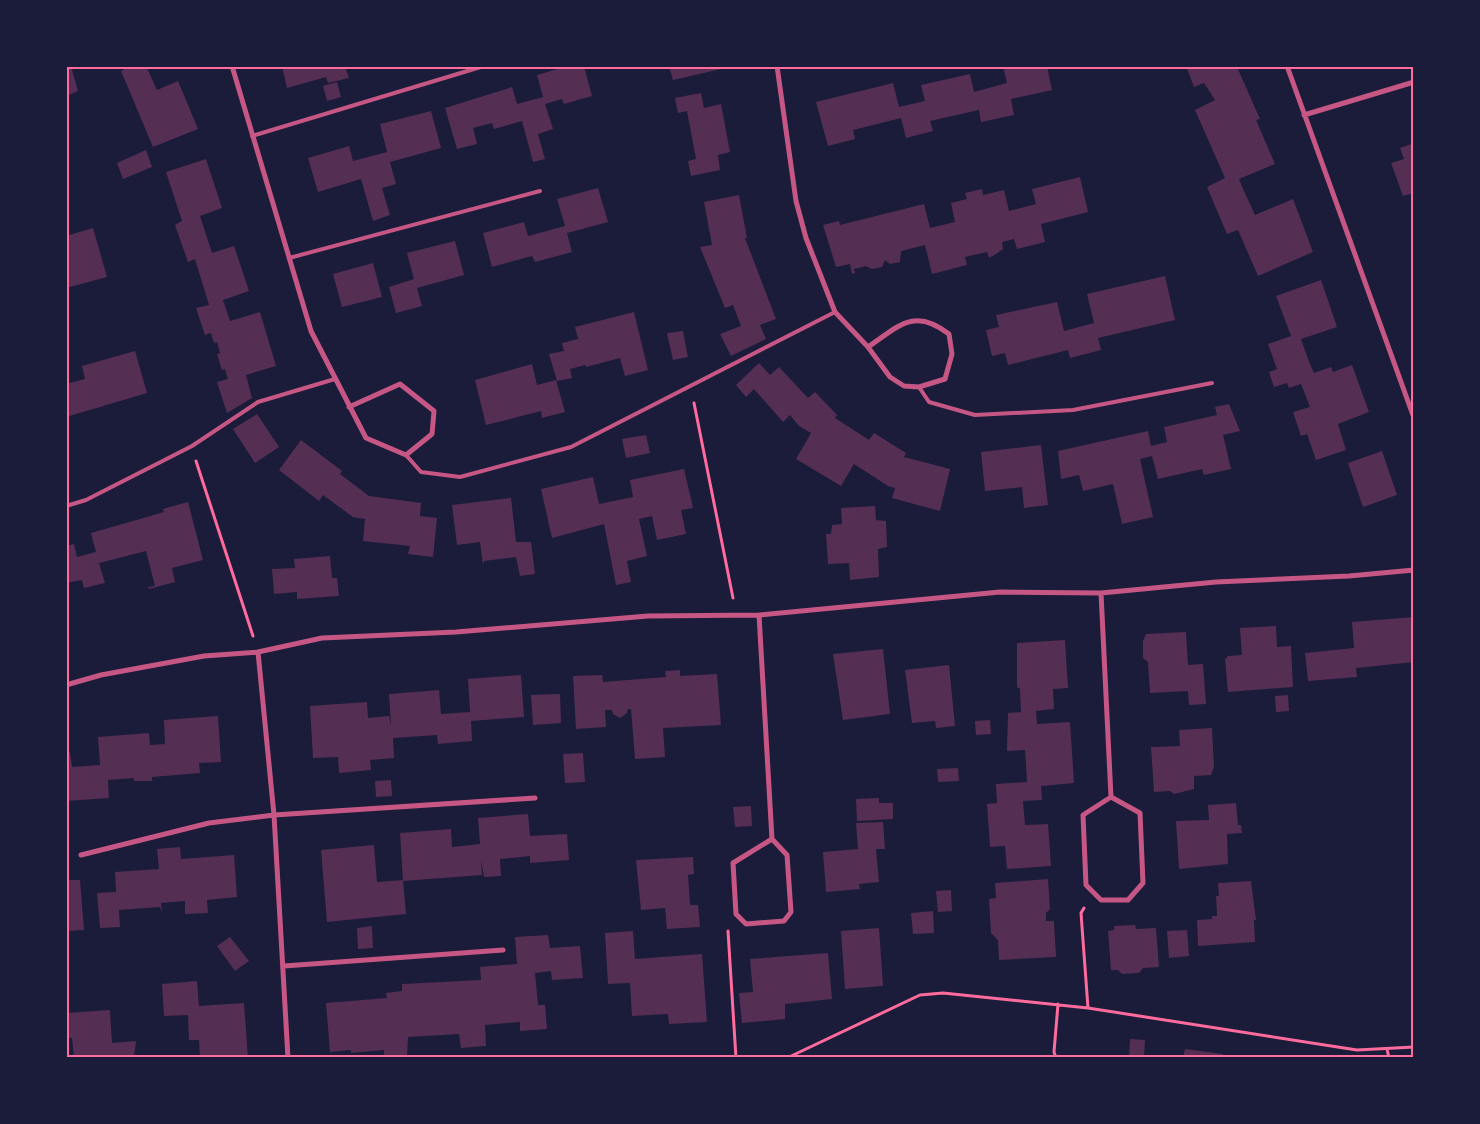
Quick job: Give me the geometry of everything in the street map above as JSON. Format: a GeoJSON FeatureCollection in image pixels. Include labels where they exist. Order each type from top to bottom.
{"type":"FeatureCollection","features":[{"type":"Feature","properties":{"kind":"street"},"geometry":{"type":"LineString","coordinates":[[232,66],[311,330],[349,407],[366,438],[406,455],[432,434],[434,411],[400,384],[349,407]]}},
{"type":"Feature","properties":{"kind":"street"},"geometry":{"type":"LineString","coordinates":[[777,66],[796,202],[806,238],[835,312],[868,347],[890,377],[904,386],[919,388],[945,379],[952,354],[949,334],[934,323],[918,320],[901,325],[868,347]]}},
{"type":"Feature","properties":{"kind":"street"},"geometry":{"type":"LineString","coordinates":[[1287,66],[1414,418]]}},
{"type":"Feature","properties":{"kind":"street"},"geometry":{"type":"LineString","coordinates":[[1304,115],[1414,82]]}},
{"type":"Feature","properties":{"kind":"street"},"geometry":{"type":"LineString","coordinates":[[66,685],[101,674],[204,656],[258,652],[322,638],[456,632],[648,616],[759,615],[1000,592],[1101,593],[1216,582],[1349,576],[1414,570]]}},
{"type":"Feature","properties":{"kind":"street"},"geometry":{"type":"LineString","coordinates":[[1101,593],[1111,797]]}},
{"type":"Feature","properties":{"kind":"street"},"geometry":{"type":"LineString","coordinates":[[759,615],[772,839],[788,855],[791,912],[784,921],[746,924],[736,914],[733,863],[772,839]]}},
{"type":"Feature","properties":{"kind":"street"},"geometry":{"type":"LineString","coordinates":[[258,652],[274,815],[288,1058]]}},
{"type":"Feature","properties":{"kind":"street"},"geometry":{"type":"LineString","coordinates":[[1111,797],[1140,813],[1143,883],[1128,900],[1101,900],[1086,884],[1083,815],[1111,797]]}},
{"type":"Feature","properties":{"kind":"street"},"geometry":{"type":"LineString","coordinates":[[81,855],[209,823],[274,815],[535,798]]}},
{"type":"Feature","properties":{"kind":"street"},"geometry":{"type":"LineString","coordinates":[[284,966],[504,950]]}},
{"type":"Feature","properties":{"kind":"lane"},"geometry":{"type":"LineString","coordinates":[[252,136],[484,66]]}},
{"type":"Feature","properties":{"kind":"lane"},"geometry":{"type":"LineString","coordinates":[[289,258],[540,191]]}},
{"type":"Feature","properties":{"kind":"lane"},"geometry":{"type":"LineString","coordinates":[[406,455],[420,472],[460,477],[572,447],[835,312]]}},
{"type":"Feature","properties":{"kind":"lane"},"geometry":{"type":"LineString","coordinates":[[66,506],[86,500],[192,446],[258,402],[335,379]]}},
{"type":"Feature","properties":{"kind":"lane"},"geometry":{"type":"LineString","coordinates":[[919,388],[929,402],[974,415],[1073,410],[1212,382]]}},
{"type":"Feature","properties":{"kind":"path"},"geometry":{"type":"LineString","coordinates":[[690,385],[736,615]]}},
{"type":"Feature","properties":{"kind":"path"},"geometry":{"type":"LineString","coordinates":[[192,446],[258,652]]}},
{"type":"Feature","properties":{"kind":"path"},"geometry":{"type":"LineString","coordinates":[[1088,1008],[1081,912],[1094,892]]}},
{"type":"Feature","properties":{"kind":"path"},"geometry":{"type":"LineString","coordinates":[[736,914],[728,929],[736,1058]]}},
{"type":"Feature","properties":{"kind":"path"},"geometry":{"type":"LineString","coordinates":[[787,1058],[920,995],[943,993],[1088,1008],[1357,1050],[1414,1047]]}},
{"type":"Feature","properties":{"kind":"path"},"geometry":{"type":"LineString","coordinates":[[1056,1058],[1054,1052],[1058,1004]]}},
{"type":"Feature","properties":{"kind":"path"},"geometry":{"type":"LineString","coordinates":[[1386,1048],[1389,1058]]}},
{"type":"Feature","properties":{"kind":"building"},"geometry":{"type":"Polygon","coordinates":[[[66,66],[71,66],[78,91],[66,96],[66,66]]]}},
{"type":"Feature","properties":{"kind":"building"},"geometry":{"type":"Polygon","coordinates":[[[130,66],[146,66],[157,90],[178,81],[198,129],[153,147],[121,71],[130,66]]]}},
{"type":"Feature","properties":{"kind":"building"},"geometry":{"type":"Polygon","coordinates":[[[282,66],[345,66],[349,78],[328,83],[326,77],[287,88],[282,66]]]}},
{"type":"Feature","properties":{"kind":"building"},"geometry":{"type":"Polygon","coordinates":[[[568,66],[584,66],[592,96],[564,104],[562,99],[545,104],[553,129],[538,134],[545,159],[533,162],[522,121],[494,129],[492,123],[473,128],[477,144],[457,149],[445,108],[512,87],[517,104],[543,97],[537,75],[568,66]]]}},
{"type":"Feature","properties":{"kind":"building"},"geometry":{"type":"Polygon","coordinates":[[[669,66],[730,66],[730,67],[673,80],[669,66]]]}},
{"type":"Feature","properties":{"kind":"building"},"geometry":{"type":"Polygon","coordinates":[[[1003,66],[1047,66],[1052,90],[1011,99],[1014,115],[981,122],[979,110],[930,121],[933,131],[906,138],[901,118],[853,130],[855,139],[828,146],[816,102],[893,83],[899,107],[925,101],[921,85],[970,74],[974,92],[1007,83],[1003,66]]]}},
{"type":"Feature","properties":{"kind":"building"},"geometry":{"type":"Polygon","coordinates":[[[1186,66],[1231,66],[1232,69],[1237,67],[1260,119],[1256,120],[1275,164],[1239,179],[1255,215],[1293,199],[1313,252],[1258,276],[1238,230],[1227,234],[1207,187],[1225,178],[1195,110],[1215,100],[1204,83],[1194,87],[1186,66]]]}},
{"type":"Feature","properties":{"kind":"building"},"geometry":{"type":"Polygon","coordinates":[[[337,82],[341,97],[327,101],[323,86],[337,82]]]}},
{"type":"Feature","properties":{"kind":"building"},"geometry":{"type":"Polygon","coordinates":[[[701,93],[704,108],[721,104],[730,152],[718,155],[720,170],[691,176],[688,161],[696,159],[687,111],[678,113],[675,98],[701,93]]]}},
{"type":"Feature","properties":{"kind":"building"},"geometry":{"type":"Polygon","coordinates":[[[431,111],[441,148],[390,162],[396,184],[382,188],[390,215],[373,221],[361,179],[318,192],[308,158],[349,146],[353,161],[387,152],[380,124],[431,111]]]}},
{"type":"Feature","properties":{"kind":"building"},"geometry":{"type":"Polygon","coordinates":[[[1414,143],[1414,193],[1403,196],[1391,163],[1404,159],[1400,148],[1414,143]]]}},
{"type":"Feature","properties":{"kind":"building"},"geometry":{"type":"Polygon","coordinates":[[[146,150],[152,167],[123,179],[117,163],[146,150]]]}},
{"type":"Feature","properties":{"kind":"building"},"geometry":{"type":"Polygon","coordinates":[[[206,159],[222,208],[200,216],[212,253],[234,246],[249,291],[223,300],[230,321],[260,312],[276,366],[246,375],[252,398],[227,413],[217,382],[228,379],[225,369],[222,370],[217,354],[220,353],[217,342],[214,343],[211,333],[205,335],[196,308],[209,305],[195,259],[188,262],[175,225],[182,221],[166,172],[206,159]]]}},
{"type":"Feature","properties":{"kind":"building"},"geometry":{"type":"Polygon","coordinates":[[[1080,177],[1088,212],[1041,224],[1045,242],[1017,249],[1014,239],[1002,242],[1003,249],[989,258],[987,252],[965,257],[967,265],[932,274],[925,245],[901,251],[900,262],[890,264],[885,260],[882,267],[872,269],[866,266],[854,269],[855,273],[852,274],[850,264],[836,267],[823,225],[839,221],[840,225],[924,204],[930,228],[955,222],[951,203],[967,199],[965,193],[982,189],[983,195],[1004,190],[1009,211],[1036,204],[1032,189],[1080,177]]]}},
{"type":"Feature","properties":{"kind":"building"},"geometry":{"type":"Polygon","coordinates":[[[598,188],[608,222],[567,233],[572,252],[535,262],[532,256],[492,267],[483,233],[524,222],[528,236],[565,226],[557,199],[598,188]]]}},
{"type":"Feature","properties":{"kind":"building"},"geometry":{"type":"Polygon","coordinates":[[[739,195],[747,238],[745,238],[776,319],[760,325],[766,339],[731,356],[720,334],[741,326],[733,305],[725,308],[700,247],[712,245],[704,202],[739,195]]]}},
{"type":"Feature","properties":{"kind":"building"},"geometry":{"type":"Polygon","coordinates":[[[93,228],[107,277],[66,288],[66,236],[93,228]]]}},
{"type":"Feature","properties":{"kind":"building"},"geometry":{"type":"Polygon","coordinates":[[[455,241],[464,275],[417,288],[422,306],[396,313],[389,287],[414,279],[407,253],[455,241]]]}},
{"type":"Feature","properties":{"kind":"building"},"geometry":{"type":"Polygon","coordinates":[[[373,263],[382,297],[342,307],[333,274],[373,263]]]}},
{"type":"Feature","properties":{"kind":"building"},"geometry":{"type":"Polygon","coordinates":[[[1165,276],[1175,320],[1098,338],[1101,350],[1070,358],[1068,350],[1008,365],[1005,353],[992,356],[986,330],[999,327],[996,315],[1057,302],[1064,331],[1094,323],[1087,294],[1165,276]]]}},
{"type":"Feature","properties":{"kind":"building"},"geometry":{"type":"Polygon","coordinates":[[[1321,280],[1337,327],[1301,339],[1308,359],[1314,373],[1331,367],[1333,372],[1352,365],[1369,412],[1338,424],[1346,450],[1316,460],[1307,434],[1301,436],[1293,412],[1310,407],[1301,384],[1289,388],[1287,383],[1274,387],[1269,372],[1277,369],[1268,344],[1291,336],[1276,296],[1321,280]]]}},
{"type":"Feature","properties":{"kind":"building"},"geometry":{"type":"Polygon","coordinates":[[[634,312],[648,370],[625,376],[620,358],[570,369],[572,378],[557,381],[549,354],[564,351],[562,343],[578,339],[575,327],[634,312]]]}},
{"type":"Feature","properties":{"kind":"building"},"geometry":{"type":"Polygon","coordinates":[[[683,331],[688,357],[673,360],[667,333],[683,331]]]}},
{"type":"Feature","properties":{"kind":"building"},"geometry":{"type":"Polygon","coordinates":[[[135,351],[147,393],[66,417],[66,384],[85,379],[82,366],[135,351]]]}},
{"type":"Feature","properties":{"kind":"building"},"geometry":{"type":"Polygon","coordinates":[[[759,363],[770,375],[779,367],[808,398],[815,392],[837,415],[835,418],[869,440],[874,433],[906,453],[904,457],[950,469],[940,511],[892,498],[895,488],[888,486],[854,464],[841,486],[796,459],[811,433],[799,426],[790,415],[783,422],[754,389],[746,397],[736,385],[759,363]]]}},
{"type":"Feature","properties":{"kind":"building"},"geometry":{"type":"Polygon","coordinates":[[[532,364],[537,385],[556,380],[565,412],[542,418],[541,411],[486,425],[475,380],[532,364]]]}},
{"type":"Feature","properties":{"kind":"building"},"geometry":{"type":"Polygon","coordinates":[[[1229,404],[1240,431],[1223,435],[1231,469],[1204,475],[1202,469],[1158,479],[1152,456],[1140,459],[1153,517],[1122,524],[1113,484],[1083,491],[1079,475],[1061,479],[1058,451],[1148,431],[1151,446],[1167,442],[1164,427],[1217,415],[1215,407],[1229,404]]]}},
{"type":"Feature","properties":{"kind":"building"},"geometry":{"type":"Polygon","coordinates":[[[257,414],[279,447],[255,463],[233,429],[257,414]]]}},
{"type":"Feature","properties":{"kind":"building"},"geometry":{"type":"Polygon","coordinates":[[[646,435],[650,453],[626,458],[622,439],[646,435]]]}},
{"type":"Feature","properties":{"kind":"building"},"geometry":{"type":"Polygon","coordinates":[[[301,440],[342,471],[340,474],[369,496],[421,503],[420,516],[437,518],[433,557],[408,554],[410,546],[363,541],[365,519],[353,517],[323,495],[319,501],[279,470],[301,440]]]}},
{"type":"Feature","properties":{"kind":"building"},"geometry":{"type":"Polygon","coordinates":[[[1041,445],[1048,505],[1024,508],[1022,487],[985,491],[981,452],[1041,445]]]}},
{"type":"Feature","properties":{"kind":"building"},"geometry":{"type":"Polygon","coordinates":[[[1382,451],[1397,495],[1363,507],[1348,463],[1382,451]]]}},
{"type":"Feature","properties":{"kind":"building"},"geometry":{"type":"Polygon","coordinates":[[[684,469],[693,508],[681,510],[686,534],[657,540],[652,516],[639,519],[647,556],[627,561],[631,582],[616,585],[604,524],[552,538],[541,489],[593,477],[599,504],[633,497],[630,480],[684,469]]]}},
{"type":"Feature","properties":{"kind":"building"},"geometry":{"type":"Polygon","coordinates":[[[511,498],[516,542],[531,542],[535,574],[520,576],[516,557],[484,561],[483,565],[480,542],[457,545],[452,505],[511,498]]]}},
{"type":"Feature","properties":{"kind":"building"},"geometry":{"type":"Polygon","coordinates":[[[188,502],[203,560],[172,568],[175,582],[149,589],[148,587],[155,586],[146,551],[99,563],[105,583],[84,588],[82,580],[66,583],[66,546],[74,544],[77,557],[96,552],[91,533],[164,512],[163,509],[188,502]]]}},
{"type":"Feature","properties":{"kind":"building"},"geometry":{"type":"Polygon","coordinates":[[[875,506],[876,520],[886,521],[887,547],[878,549],[879,577],[850,580],[849,563],[828,564],[826,534],[831,534],[832,525],[842,524],[841,508],[875,506]]]}},
{"type":"Feature","properties":{"kind":"building"},"geometry":{"type":"Polygon","coordinates":[[[330,556],[332,578],[337,578],[339,596],[297,599],[297,592],[274,594],[272,569],[295,568],[294,559],[330,556]]]}},
{"type":"Feature","properties":{"kind":"building"},"geometry":{"type":"Polygon","coordinates":[[[1414,617],[1414,662],[1356,668],[1357,677],[1308,681],[1305,653],[1354,648],[1352,622],[1414,617]]]}},
{"type":"Feature","properties":{"kind":"building"},"geometry":{"type":"Polygon","coordinates":[[[1276,626],[1277,647],[1291,646],[1293,687],[1228,692],[1225,659],[1228,656],[1242,655],[1240,628],[1276,626]]]}},
{"type":"Feature","properties":{"kind":"building"},"geometry":{"type":"Polygon","coordinates":[[[1186,632],[1188,665],[1203,664],[1206,704],[1189,705],[1188,691],[1150,693],[1148,662],[1143,658],[1143,641],[1146,634],[1186,632]]]}},
{"type":"Feature","properties":{"kind":"building"},"geometry":{"type":"Polygon","coordinates":[[[1065,640],[1068,688],[1053,689],[1054,709],[1036,711],[1037,724],[1070,722],[1074,783],[1041,786],[1042,800],[1023,801],[1025,825],[1048,824],[1051,866],[1007,869],[1005,846],[990,847],[987,804],[997,803],[996,784],[1027,782],[1025,750],[1007,751],[1008,713],[1021,712],[1020,689],[1017,687],[1017,643],[1065,640]]]}},
{"type":"Feature","properties":{"kind":"building"},"geometry":{"type":"Polygon","coordinates":[[[883,649],[890,714],[843,720],[833,654],[883,649]]]}},
{"type":"Feature","properties":{"kind":"building"},"geometry":{"type":"Polygon","coordinates":[[[949,665],[955,726],[936,728],[935,721],[912,723],[905,670],[949,665]]]}},
{"type":"Feature","properties":{"kind":"building"},"geometry":{"type":"Polygon","coordinates":[[[680,670],[680,676],[717,674],[721,725],[663,728],[665,757],[635,759],[631,709],[628,709],[627,713],[620,718],[613,714],[612,710],[605,710],[606,727],[576,729],[573,676],[602,675],[603,682],[666,677],[665,671],[680,670]]]}},
{"type":"Feature","properties":{"kind":"building"},"geometry":{"type":"Polygon","coordinates":[[[521,675],[524,717],[471,721],[472,741],[438,744],[437,735],[393,738],[394,758],[370,760],[371,770],[339,773],[338,757],[313,758],[310,706],[367,702],[368,718],[389,716],[391,725],[389,694],[439,690],[441,714],[470,712],[468,679],[521,675]]]}},
{"type":"Feature","properties":{"kind":"building"},"geometry":{"type":"Polygon","coordinates":[[[560,694],[561,723],[533,725],[531,695],[560,694]]]}},
{"type":"Feature","properties":{"kind":"building"},"geometry":{"type":"Polygon","coordinates":[[[1288,695],[1289,711],[1276,712],[1275,696],[1288,695]]]}},
{"type":"Feature","properties":{"kind":"building"},"geometry":{"type":"Polygon","coordinates":[[[218,716],[221,762],[199,763],[200,773],[152,777],[152,781],[134,781],[134,778],[108,780],[109,798],[66,801],[66,752],[70,752],[72,767],[100,765],[98,737],[149,733],[150,745],[165,744],[164,720],[218,716]]]}},
{"type":"Feature","properties":{"kind":"building"},"geometry":{"type":"Polygon","coordinates":[[[990,720],[991,734],[976,735],[975,721],[990,720]]]}},
{"type":"Feature","properties":{"kind":"building"},"geometry":{"type":"Polygon","coordinates":[[[1212,728],[1214,767],[1211,775],[1194,776],[1194,789],[1174,794],[1170,791],[1154,792],[1151,747],[1180,746],[1179,730],[1212,728]]]}},
{"type":"Feature","properties":{"kind":"building"},"geometry":{"type":"Polygon","coordinates":[[[583,753],[585,782],[565,783],[563,754],[583,753]]]}},
{"type":"Feature","properties":{"kind":"building"},"geometry":{"type":"Polygon","coordinates":[[[958,768],[959,781],[938,782],[937,769],[958,768]]]}},
{"type":"Feature","properties":{"kind":"building"},"geometry":{"type":"Polygon","coordinates":[[[391,780],[392,796],[376,797],[375,781],[391,780]]]}},
{"type":"Feature","properties":{"kind":"building"},"geometry":{"type":"Polygon","coordinates":[[[879,798],[879,803],[893,803],[893,819],[857,821],[856,799],[879,798]]]}},
{"type":"Feature","properties":{"kind":"building"},"geometry":{"type":"Polygon","coordinates":[[[1236,803],[1238,825],[1241,825],[1242,833],[1227,834],[1228,864],[1179,869],[1176,821],[1209,820],[1208,805],[1236,803]]]}},
{"type":"Feature","properties":{"kind":"building"},"geometry":{"type":"Polygon","coordinates":[[[751,806],[752,826],[735,827],[733,807],[751,806]]]}},
{"type":"Feature","properties":{"kind":"building"},"geometry":{"type":"Polygon","coordinates":[[[528,814],[530,836],[567,834],[569,860],[530,863],[530,856],[500,859],[501,876],[484,877],[481,860],[482,875],[403,881],[400,833],[451,829],[452,847],[480,844],[478,818],[528,814]]]}},
{"type":"Feature","properties":{"kind":"building"},"geometry":{"type":"Polygon","coordinates":[[[883,822],[885,849],[876,849],[879,882],[859,884],[860,889],[826,892],[823,852],[858,849],[856,823],[883,822]]]}},
{"type":"Feature","properties":{"kind":"building"},"geometry":{"type":"Polygon","coordinates":[[[374,845],[377,882],[403,880],[406,914],[327,922],[321,850],[374,845]]]}},
{"type":"Feature","properties":{"kind":"building"},"geometry":{"type":"Polygon","coordinates":[[[180,847],[181,859],[234,855],[237,897],[207,900],[208,913],[185,914],[185,901],[161,903],[162,913],[160,907],[119,910],[120,927],[100,928],[97,893],[116,892],[115,872],[159,869],[157,849],[180,847]]]}},
{"type":"Feature","properties":{"kind":"building"},"geometry":{"type":"Polygon","coordinates":[[[693,857],[694,874],[688,875],[690,905],[698,905],[700,927],[667,929],[665,908],[641,910],[636,860],[693,857]]]}},
{"type":"Feature","properties":{"kind":"building"},"geometry":{"type":"Polygon","coordinates":[[[1048,879],[1050,909],[1046,913],[1046,921],[1054,921],[1056,957],[999,960],[998,940],[991,933],[989,899],[996,898],[995,883],[1048,879]]]}},
{"type":"Feature","properties":{"kind":"building"},"geometry":{"type":"Polygon","coordinates":[[[66,880],[80,880],[84,930],[66,931],[66,880]]]}},
{"type":"Feature","properties":{"kind":"building"},"geometry":{"type":"Polygon","coordinates":[[[1251,881],[1256,920],[1254,920],[1255,942],[1198,946],[1197,920],[1212,919],[1212,916],[1217,916],[1216,896],[1219,896],[1218,883],[1251,881]]]}},
{"type":"Feature","properties":{"kind":"building"},"geometry":{"type":"Polygon","coordinates":[[[951,890],[952,911],[938,912],[936,891],[951,890]]]}},
{"type":"Feature","properties":{"kind":"building"},"geometry":{"type":"Polygon","coordinates":[[[933,911],[934,933],[913,934],[911,913],[933,911]]]}},
{"type":"Feature","properties":{"kind":"building"},"geometry":{"type":"Polygon","coordinates":[[[1135,925],[1136,929],[1156,928],[1159,967],[1143,968],[1139,973],[1122,974],[1118,970],[1111,970],[1108,931],[1114,930],[1114,926],[1135,925]]]}},
{"type":"Feature","properties":{"kind":"building"},"geometry":{"type":"Polygon","coordinates":[[[372,926],[373,948],[358,949],[357,928],[372,926]]]}},
{"type":"Feature","properties":{"kind":"building"},"geometry":{"type":"Polygon","coordinates":[[[879,928],[883,986],[845,989],[841,931],[879,928]]]}},
{"type":"Feature","properties":{"kind":"building"},"geometry":{"type":"Polygon","coordinates":[[[1187,930],[1189,956],[1169,958],[1167,931],[1187,930]]]}},
{"type":"Feature","properties":{"kind":"building"},"geometry":{"type":"Polygon","coordinates":[[[633,931],[635,959],[702,954],[707,1022],[669,1024],[668,1014],[632,1016],[630,983],[608,984],[605,933],[633,931]]]}},
{"type":"Feature","properties":{"kind":"building"},"geometry":{"type":"Polygon","coordinates":[[[548,935],[550,948],[580,946],[583,978],[552,980],[551,971],[535,973],[538,1005],[545,1005],[547,1029],[520,1031],[520,1022],[485,1025],[486,1046],[461,1048],[459,1034],[408,1037],[407,1058],[384,1058],[384,1050],[351,1053],[351,1050],[330,1052],[326,1003],[387,998],[386,993],[402,991],[402,984],[481,980],[480,967],[517,964],[515,937],[548,935]]]}},
{"type":"Feature","properties":{"kind":"building"},"geometry":{"type":"Polygon","coordinates":[[[230,937],[249,961],[235,971],[217,946],[230,937]]]}},
{"type":"Feature","properties":{"kind":"building"},"geometry":{"type":"Polygon","coordinates":[[[828,953],[832,999],[785,1004],[785,1019],[742,1023],[739,993],[753,992],[750,959],[828,953]]]}},
{"type":"Feature","properties":{"kind":"building"},"geometry":{"type":"Polygon","coordinates":[[[197,981],[199,1006],[244,1003],[248,1058],[200,1058],[199,1040],[189,1040],[188,1015],[164,1016],[162,984],[197,981]]]}},
{"type":"Feature","properties":{"kind":"building"},"geometry":{"type":"Polygon","coordinates":[[[110,1010],[112,1043],[136,1041],[134,1058],[74,1058],[72,1038],[66,1038],[66,1013],[110,1010]]]}},
{"type":"Feature","properties":{"kind":"building"},"geometry":{"type":"Polygon","coordinates":[[[1130,1039],[1145,1040],[1144,1057],[1129,1056],[1130,1039]]]}},
{"type":"Feature","properties":{"kind":"building"},"geometry":{"type":"Polygon","coordinates":[[[1185,1049],[1223,1054],[1222,1058],[1183,1058],[1185,1049]]]}}]}
